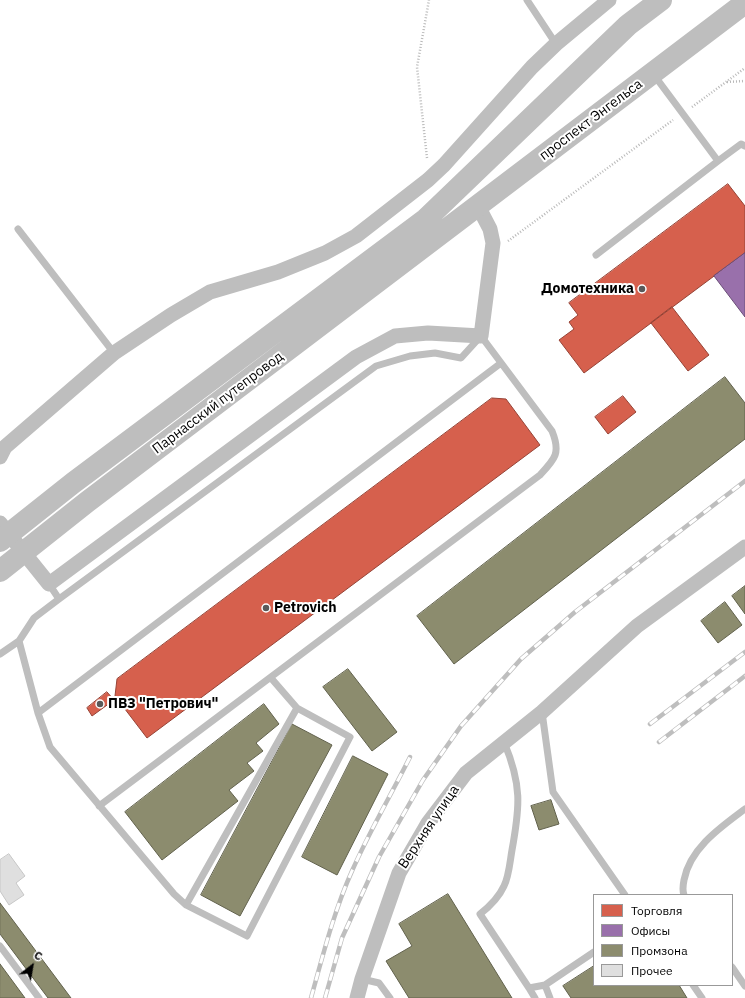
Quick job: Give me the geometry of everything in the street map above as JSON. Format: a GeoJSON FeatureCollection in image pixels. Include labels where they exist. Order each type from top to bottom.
{"type":"FeatureCollection","features":[{"type":"Feature","properties":{"kind":"main road"},"geometry":{"type":"LineString","coordinates":[[432,228],[628,25],[660,0]]}},
{"type":"Feature","properties":{"kind":"main road","name":"проспект Энгельса"},"geometry":{"type":"LineString","coordinates":[[432,228],[478,206],[745,3]]}},
{"type":"Feature","properties":{"kind":"main road","name":"Парнасский путепровод"},"geometry":{"type":"LineString","coordinates":[[0,541],[73,483],[432,228]]}},
{"type":"Feature","properties":{"kind":"main road","name":"Парнасский путепровод"},"geometry":{"type":"LineString","coordinates":[[0,571],[432,228]]}},
{"type":"Feature","properties":{"kind":"street"},"geometry":{"type":"LineString","coordinates":[[1,452],[114,353],[171,315],[210,292],[278,272],[325,253],[356,236],[428,180],[444,165],[532,66],[609,0]]}},
{"type":"Feature","properties":{"kind":"street"},"geometry":{"type":"LineString","coordinates":[[0,523],[50,584],[356,357],[395,336],[428,333],[481,336],[493,243],[490,229],[478,206]]}},
{"type":"Feature","properties":{"kind":"street","name":"Верхняя улица"},"geometry":{"type":"LineString","coordinates":[[357,998],[362,978],[399,873],[428,823],[466,773],[542,712],[637,626],[745,548]]}},
{"type":"Feature","properties":{"kind":"lane"},"geometry":{"type":"LineString","coordinates":[[527,0],[556,44]]}},
{"type":"Feature","properties":{"kind":"lane"},"geometry":{"type":"LineString","coordinates":[[652,73],[681,114],[718,161]]}},
{"type":"Feature","properties":{"kind":"lane"},"geometry":{"type":"LineString","coordinates":[[596,255],[740,144],[745,146]]}},
{"type":"Feature","properties":{"kind":"lane"},"geometry":{"type":"LineString","coordinates":[[18,229],[114,353]]}},
{"type":"Feature","properties":{"kind":"lane"},"geometry":{"type":"LineString","coordinates":[[0,654],[19,641],[34,618],[376,366],[410,356],[435,353],[461,358],[481,336],[552,431],[558,445],[554,460],[540,476],[99,806]]}},
{"type":"Feature","properties":{"kind":"lane"},"geometry":{"type":"LineString","coordinates":[[38,713],[501,363]]}},
{"type":"Feature","properties":{"kind":"lane"},"geometry":{"type":"LineString","coordinates":[[50,584],[59,599]]}},
{"type":"Feature","properties":{"kind":"lane"},"geometry":{"type":"LineString","coordinates":[[19,641],[38,713],[50,746],[174,894],[186,905],[247,936],[350,737],[297,708],[271,678]]}},
{"type":"Feature","properties":{"kind":"lane"},"geometry":{"type":"LineString","coordinates":[[186,905],[297,708]]}},
{"type":"Feature","properties":{"kind":"lane"},"geometry":{"type":"LineString","coordinates":[[542,712],[553,792],[624,894]]}},
{"type":"Feature","properties":{"kind":"lane"},"geometry":{"type":"LineString","coordinates":[[504,742],[514,765],[518,785],[517,822],[504,886],[492,904],[480,914],[535,998]]}},
{"type":"Feature","properties":{"kind":"lane"},"geometry":{"type":"LineString","coordinates":[[684,894],[682,891],[685,873],[697,850],[720,828],[745,808]]}},
{"type":"Feature","properties":{"kind":"lane"},"geometry":{"type":"LineString","coordinates":[[0,946],[39,998]]}},
{"type":"Feature","properties":{"kind":"lane"},"geometry":{"type":"LineString","coordinates":[[529,988],[545,985],[593,953]]}},
{"type":"Feature","properties":{"kind":"lane"},"geometry":{"type":"LineString","coordinates":[[733,968],[745,986]]}},
{"type":"Feature","properties":{"kind":"lane"},"geometry":{"type":"LineString","coordinates":[[362,978],[379,983],[390,998]]}},
{"type":"Feature","properties":{"kind":"lane"},"geometry":{"type":"LineString","coordinates":[[545,985],[550,998]]}},
{"type":"Feature","properties":{"kind":"lane"},"geometry":{"type":"LineString","coordinates":[[694,986],[702,998]]}},
{"type":"Feature","properties":{"kind":"path"},"geometry":{"type":"LineString","coordinates":[[428,180],[427,157],[416,67],[429,0]]}},
{"type":"Feature","properties":{"kind":"path"},"geometry":{"type":"LineString","coordinates":[[493,243],[511,241],[745,68]]}},
{"type":"Feature","properties":{"kind":"path"},"geometry":{"type":"LineString","coordinates":[[726,82],[745,81]]}},
{"type":"Feature","properties":{"kind":"building: Торговля","name":"Домотехника"},"geometry":{"type":"Polygon","coordinates":[[[728,184],[745,206],[745,253],[584,373],[559,340],[574,329],[569,322],[578,315],[569,303],[728,184]]]}},
{"type":"Feature","properties":{"kind":"building: Торговля"},"geometry":{"type":"Polygon","coordinates":[[[672,307],[709,355],[688,371],[651,323],[672,307]]]}},
{"type":"Feature","properties":{"kind":"building: Торговля"},"geometry":{"type":"Polygon","coordinates":[[[623,396],[636,412],[608,434],[595,417],[623,396]]]}},
{"type":"Feature","properties":{"kind":"building: Торговля","name":"Petrovich"},"geometry":{"type":"Polygon","coordinates":[[[492,398],[506,399],[540,445],[147,738],[115,696],[117,679],[492,398]]]}},
{"type":"Feature","properties":{"kind":"building: Торговля","name":"ПВЗ \"Петрович\""},"geometry":{"type":"Polygon","coordinates":[[[107,692],[114,700],[92,716],[87,708],[107,692]]]}},
{"type":"Feature","properties":{"kind":"building: Офисы"},"geometry":{"type":"Polygon","coordinates":[[[745,253],[745,317],[714,276],[745,253]]]}},
{"type":"Feature","properties":{"kind":"building: Промзона"},"geometry":{"type":"Polygon","coordinates":[[[725,377],[745,403],[745,439],[454,664],[417,616],[725,377]]]}},
{"type":"Feature","properties":{"kind":"building: Промзона"},"geometry":{"type":"Polygon","coordinates":[[[745,586],[745,614],[732,596],[745,586]]]}},
{"type":"Feature","properties":{"kind":"building: Промзона"},"geometry":{"type":"Polygon","coordinates":[[[725,602],[742,625],[718,643],[701,621],[725,602]]]}},
{"type":"Feature","properties":{"kind":"building: Промзона"},"geometry":{"type":"Polygon","coordinates":[[[348,669],[397,732],[372,751],[323,687],[348,669]]]}},
{"type":"Feature","properties":{"kind":"building: Промзона"},"geometry":{"type":"Polygon","coordinates":[[[264,704],[279,724],[256,743],[263,751],[247,763],[254,771],[229,790],[238,801],[162,860],[125,812],[264,704]]]}},
{"type":"Feature","properties":{"kind":"building: Промзона"},"geometry":{"type":"Polygon","coordinates":[[[292,724],[332,745],[240,916],[201,895],[292,724]]]}},
{"type":"Feature","properties":{"kind":"building: Промзона"},"geometry":{"type":"Polygon","coordinates":[[[353,756],[388,774],[337,875],[302,857],[353,756]]]}},
{"type":"Feature","properties":{"kind":"building: Промзона"},"geometry":{"type":"Polygon","coordinates":[[[551,800],[559,824],[539,830],[531,806],[551,800]]]}},
{"type":"Feature","properties":{"kind":"building: Промзона"},"geometry":{"type":"Polygon","coordinates":[[[448,894],[512,998],[409,998],[386,961],[412,946],[399,924],[448,894]]]}},
{"type":"Feature","properties":{"kind":"building: Промзона"},"geometry":{"type":"Polygon","coordinates":[[[0,903],[71,998],[48,998],[0,934],[0,903]]]}},
{"type":"Feature","properties":{"kind":"building: Промзона"},"geometry":{"type":"Polygon","coordinates":[[[0,964],[25,998],[0,998],[0,964]]]}},
{"type":"Feature","properties":{"kind":"building: Промзона"},"geometry":{"type":"Polygon","coordinates":[[[593,967],[593,986],[680,986],[687,998],[571,998],[563,986],[593,967]]]}},
{"type":"Feature","properties":{"kind":"building: Прочее"},"geometry":{"type":"Polygon","coordinates":[[[9,854],[25,876],[16,883],[24,895],[9,905],[0,891],[0,860],[9,854]]]}},
{"type":"Feature","properties":{"kind":"railway"},"geometry":{"type":"LineString","coordinates":[[325,998],[342,938],[379,857],[423,780],[461,726],[521,659],[575,612],[745,481]]}},
{"type":"Feature","properties":{"kind":"railway"},"geometry":{"type":"LineString","coordinates":[[650,724],[745,652]]}},
{"type":"Feature","properties":{"kind":"railway"},"geometry":{"type":"LineString","coordinates":[[659,742],[745,676]]}},
{"type":"Feature","properties":{"kind":"railway"},"geometry":{"type":"LineString","coordinates":[[311,998],[329,933],[352,871],[410,757]]}},
{"type":"Feature","properties":{"kind":"place","name":"Домотехника"},"geometry":{"type":"Point","coordinates":[642,289]}},
{"type":"Feature","properties":{"kind":"place","name":"Petrovich"},"geometry":{"type":"Point","coordinates":[266,608]}},
{"type":"Feature","properties":{"kind":"place","name":"ПВЗ \"Петрович\""},"geometry":{"type":"Point","coordinates":[100,704]}}]}
